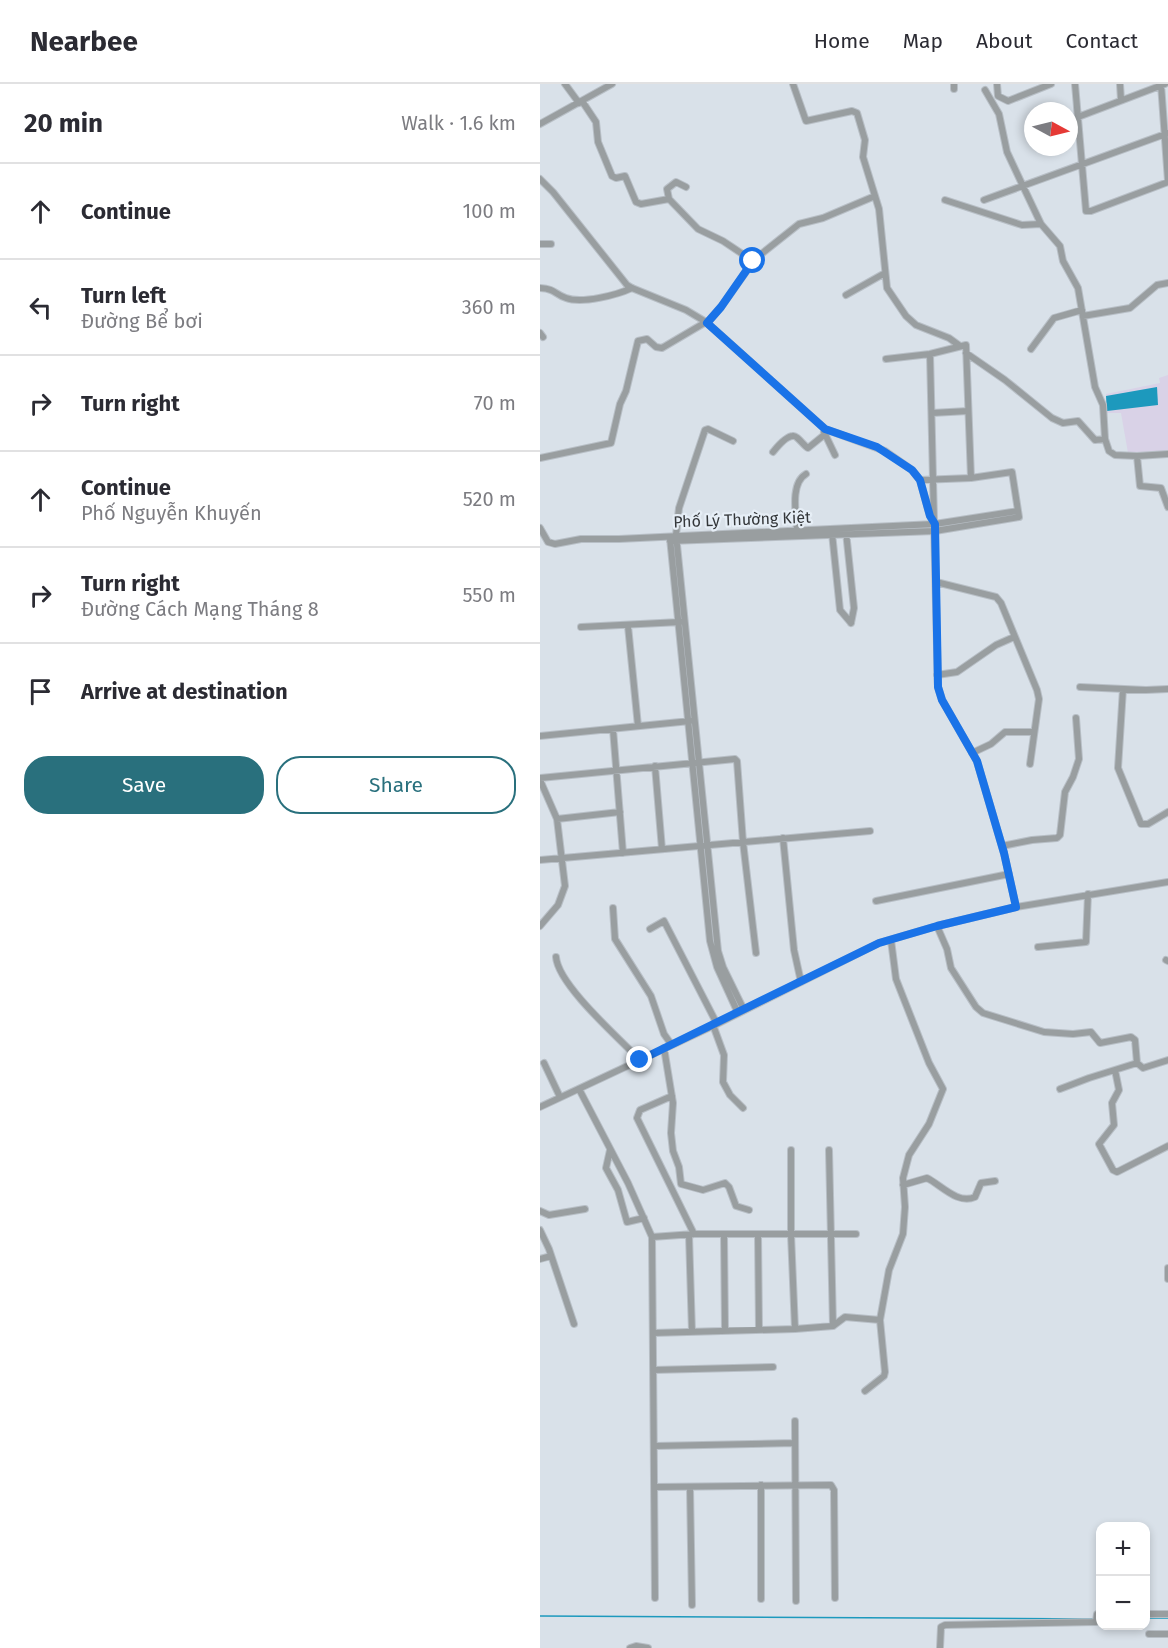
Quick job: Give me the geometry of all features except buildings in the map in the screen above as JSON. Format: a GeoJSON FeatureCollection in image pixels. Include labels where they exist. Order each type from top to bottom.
{"type":"FeatureCollection","features":[{"type":"Feature","properties":{"kind":"street"},"geometry":{"type":"LineString","coordinates":[[565,84],[596,122],[598,142],[612,176],[616,178],[625,176],[638,204],[669,199]]}},
{"type":"Feature","properties":{"kind":"street"},"geometry":{"type":"LineString","coordinates":[[540,124],[612,84]]}},
{"type":"Feature","properties":{"kind":"street"},"geometry":{"type":"LineString","coordinates":[[793,84],[807,122],[852,111],[857,113],[865,140],[862,157],[880,217],[885,273],[890,294],[911,321],[921,328],[949,338],[960,346]]}},
{"type":"Feature","properties":{"kind":"street"},"geometry":{"type":"LineString","coordinates":[[998,84],[998,96],[1008,100],[1051,84]]}},
{"type":"Feature","properties":{"kind":"street"},"geometry":{"type":"LineString","coordinates":[[1075,84],[1077,102]]}},
{"type":"Feature","properties":{"kind":"street"},"geometry":{"type":"LineString","coordinates":[[1120,84],[1121,100]]}},
{"type":"Feature","properties":{"kind":"street"},"geometry":{"type":"LineString","coordinates":[[1163,84],[1168,182],[1086,211],[1078,117],[1121,100],[1163,84]]}},
{"type":"Feature","properties":{"kind":"street"},"geometry":{"type":"LineString","coordinates":[[985,90],[999,114],[1007,152],[1041,224],[1060,246],[1064,261],[1078,288],[1095,387],[1103,405],[1105,439],[1111,454],[1137,456],[1168,454]]}},
{"type":"Feature","properties":{"kind":"street"},"geometry":{"type":"LineString","coordinates":[[984,200],[1166,133]]}},
{"type":"Feature","properties":{"kind":"street"},"geometry":{"type":"LineString","coordinates":[[540,179],[553,192],[623,281],[632,288],[686,310],[706,322],[824,432],[835,455]]}},
{"type":"Feature","properties":{"kind":"street"},"geometry":{"type":"LineString","coordinates":[[686,187],[676,182],[668,189],[669,199],[703,233],[723,241],[753,261]]}},
{"type":"Feature","properties":{"kind":"street"},"geometry":{"type":"LineString","coordinates":[[540,458],[611,443],[638,341],[646,339],[656,347],[662,348],[706,322],[721,307],[753,261],[799,224],[824,218],[875,196]]}},
{"type":"Feature","properties":{"kind":"street"},"geometry":{"type":"LineString","coordinates":[[945,200],[1022,225],[1041,224]]}},
{"type":"Feature","properties":{"kind":"street"},"geometry":{"type":"LineString","coordinates":[[540,244],[551,244]]}},
{"type":"Feature","properties":{"kind":"street"},"geometry":{"type":"LineString","coordinates":[[846,295],[885,273]]}},
{"type":"Feature","properties":{"kind":"street"},"geometry":{"type":"LineString","coordinates":[[1031,349],[1054,318],[1130,308],[1157,285],[1168,283]]}},
{"type":"Feature","properties":{"kind":"street"},"geometry":{"type":"LineString","coordinates":[[540,288],[551,289],[565,298],[576,299],[616,294],[632,288]]}},
{"type":"Feature","properties":{"kind":"street"},"geometry":{"type":"LineString","coordinates":[[886,359],[930,354],[966,345],[970,478],[920,480]]}},
{"type":"Feature","properties":{"kind":"street"},"geometry":{"type":"LineString","coordinates":[[966,353],[1005,380],[1052,418],[1063,423],[1078,421],[1095,440],[1105,439]]}},
{"type":"Feature","properties":{"kind":"street"},"geometry":{"type":"LineString","coordinates":[[930,354],[937,675],[942,700],[977,761],[1002,846],[1016,907]]}},
{"type":"Feature","properties":{"kind":"street"},"geometry":{"type":"LineString","coordinates":[[932,414],[968,411]]}},
{"type":"Feature","properties":{"kind":"street"},"geometry":{"type":"LineString","coordinates":[[733,441],[708,429],[705,430],[679,508],[673,538],[707,883],[719,956],[741,1011]]}},
{"type":"Feature","properties":{"kind":"street"},"geometry":{"type":"LineString","coordinates":[[773,452],[778,445],[792,436],[795,436],[806,448],[824,432]]}},
{"type":"Feature","properties":{"kind":"street"},"geometry":{"type":"LineString","coordinates":[[824,432],[885,451],[912,470],[920,480],[935,527]]}},
{"type":"Feature","properties":{"kind":"street"},"geometry":{"type":"LineString","coordinates":[[1137,456],[1140,486],[1161,488],[1168,507]]}},
{"type":"Feature","properties":{"kind":"street","name":"Phố Lý Thường Kiệt"},"geometry":{"type":"LineString","coordinates":[[540,528],[551,544],[588,538],[673,538],[935,527],[1018,514],[1012,472],[970,478]]}},
{"type":"Feature","properties":{"kind":"street"},"geometry":{"type":"LineString","coordinates":[[797,530],[796,495],[801,478],[806,474]]}},
{"type":"Feature","properties":{"kind":"street","name":"Phố Lý Thường Kiệt"},"geometry":{"type":"LineString","coordinates":[[673,538],[797,530],[832,532]]}},
{"type":"Feature","properties":{"kind":"street"},"geometry":{"type":"LineString","coordinates":[[832,532],[840,610],[851,623],[854,608],[846,531]]}},
{"type":"Feature","properties":{"kind":"street"},"geometry":{"type":"LineString","coordinates":[[936,582],[999,599],[1037,690],[1039,708],[1033,732],[1030,764]]}},
{"type":"Feature","properties":{"kind":"street"},"geometry":{"type":"LineString","coordinates":[[581,627],[681,622]]}},
{"type":"Feature","properties":{"kind":"street"},"geometry":{"type":"LineString","coordinates":[[628,626],[638,726]]}},
{"type":"Feature","properties":{"kind":"street"},"geometry":{"type":"LineString","coordinates":[[937,675],[957,672],[996,645],[1014,637]]}},
{"type":"Feature","properties":{"kind":"street"},"geometry":{"type":"LineString","coordinates":[[1080,687],[1168,689]]}},
{"type":"Feature","properties":{"kind":"street"},"geometry":{"type":"LineString","coordinates":[[1123,689],[1118,761],[1120,774],[1141,824],[1148,824],[1168,812]]}},
{"type":"Feature","properties":{"kind":"street"},"geometry":{"type":"LineString","coordinates":[[1002,846],[1058,838],[1060,835],[1065,792],[1079,759],[1076,718]]}},
{"type":"Feature","properties":{"kind":"street"},"geometry":{"type":"LineString","coordinates":[[540,736],[691,721]]}},
{"type":"Feature","properties":{"kind":"street"},"geometry":{"type":"LineString","coordinates":[[613,729],[623,853]]}},
{"type":"Feature","properties":{"kind":"street"},"geometry":{"type":"LineString","coordinates":[[972,753],[991,744],[1005,732],[1033,732]]}},
{"type":"Feature","properties":{"kind":"street"},"geometry":{"type":"LineString","coordinates":[[540,926],[562,898],[565,886],[557,819],[540,779],[732,758],[737,761],[743,842],[756,953]]}},
{"type":"Feature","properties":{"kind":"street"},"geometry":{"type":"LineString","coordinates":[[655,766],[662,849]]}},
{"type":"Feature","properties":{"kind":"street"},"geometry":{"type":"LineString","coordinates":[[557,819],[620,812]]}},
{"type":"Feature","properties":{"kind":"street"},"geometry":{"type":"LineString","coordinates":[[540,860],[870,831]]}},
{"type":"Feature","properties":{"kind":"street"},"geometry":{"type":"LineString","coordinates":[[783,838],[794,950],[801,982]]}},
{"type":"Feature","properties":{"kind":"street"},"geometry":{"type":"LineString","coordinates":[[876,901],[1009,874]]}},
{"type":"Feature","properties":{"kind":"street"},"geometry":{"type":"LineString","coordinates":[[540,1107],[879,943],[1016,907],[1168,882]]}},
{"type":"Feature","properties":{"kind":"street"},"geometry":{"type":"LineString","coordinates":[[1038,947],[1086,942],[1088,894]]}},
{"type":"Feature","properties":{"kind":"street"},"geometry":{"type":"LineString","coordinates":[[613,908],[615,939],[651,996],[667,1046],[673,1109],[671,1133],[681,1184],[703,1190],[725,1183],[738,1207],[749,1210]]}},
{"type":"Feature","properties":{"kind":"street"},"geometry":{"type":"LineString","coordinates":[[650,929],[664,921],[715,1024],[724,1055],[723,1082],[730,1095],[743,1108]]}},
{"type":"Feature","properties":{"kind":"street"},"geometry":{"type":"LineString","coordinates":[[937,926],[947,949],[951,968],[980,1011],[1044,1032],[1073,1034],[1091,1032],[1100,1043],[1131,1037],[1135,1040],[1139,1067],[1148,1067],[1168,1060]]}},
{"type":"Feature","properties":{"kind":"street"},"geometry":{"type":"LineString","coordinates":[[865,1391],[871,1388],[885,1372],[880,1320],[890,1270],[903,1234],[905,1207],[903,1185],[909,1155],[929,1124],[943,1089],[929,1063],[896,979],[891,940]]}},
{"type":"Feature","properties":{"kind":"street"},"geometry":{"type":"LineString","coordinates":[[556,957],[557,967],[580,999],[640,1060]]}},
{"type":"Feature","properties":{"kind":"street"},"geometry":{"type":"LineString","coordinates":[[544,1063],[560,1097]]}},
{"type":"Feature","properties":{"kind":"street"},"geometry":{"type":"LineString","coordinates":[[1060,1089],[1137,1063]]}},
{"type":"Feature","properties":{"kind":"street"},"geometry":{"type":"LineString","coordinates":[[1115,1070],[1119,1090],[1112,1103],[1114,1125],[1099,1144],[1113,1170],[1117,1172],[1168,1146]]}},
{"type":"Feature","properties":{"kind":"street"},"geometry":{"type":"LineString","coordinates":[[579,1089],[652,1237],[655,1599]]}},
{"type":"Feature","properties":{"kind":"street"},"geometry":{"type":"LineString","coordinates":[[672,1096],[640,1110],[637,1118],[692,1235],[692,1332]]}},
{"type":"Feature","properties":{"kind":"street"},"geometry":{"type":"LineString","coordinates":[[610,1150],[606,1168],[618,1190],[627,1222],[644,1218]]}},
{"type":"Feature","properties":{"kind":"street"},"geometry":{"type":"LineString","coordinates":[[791,1150],[791,1234],[795,1329]]}},
{"type":"Feature","properties":{"kind":"street"},"geometry":{"type":"LineString","coordinates":[[829,1150],[832,1326]]}},
{"type":"Feature","properties":{"kind":"street"},"geometry":{"type":"LineString","coordinates":[[903,1185],[927,1178],[950,1194],[971,1199],[975,1197],[981,1183],[995,1180]]}},
{"type":"Feature","properties":{"kind":"street"},"geometry":{"type":"LineString","coordinates":[[540,1211],[549,1215],[585,1209]]}},
{"type":"Feature","properties":{"kind":"street"},"geometry":{"type":"LineString","coordinates":[[540,1230],[574,1324]]}},
{"type":"Feature","properties":{"kind":"street"},"geometry":{"type":"LineString","coordinates":[[652,1237],[856,1233]]}},
{"type":"Feature","properties":{"kind":"street"},"geometry":{"type":"LineString","coordinates":[[724,1234],[725,1331]]}},
{"type":"Feature","properties":{"kind":"street"},"geometry":{"type":"LineString","coordinates":[[758,1234],[759,1330]]}},
{"type":"Feature","properties":{"kind":"street"},"geometry":{"type":"LineString","coordinates":[[540,1259],[551,1256]]}},
{"type":"Feature","properties":{"kind":"street"},"geometry":{"type":"LineString","coordinates":[[1168,1268],[1168,1279]]}},
{"type":"Feature","properties":{"kind":"street"},"geometry":{"type":"LineString","coordinates":[[653,1333],[832,1326],[845,1317],[880,1320]]}},
{"type":"Feature","properties":{"kind":"street"},"geometry":{"type":"LineString","coordinates":[[653,1370],[773,1367]]}},
{"type":"Feature","properties":{"kind":"street"},"geometry":{"type":"LineString","coordinates":[[795,1421],[796,1600]]}},
{"type":"Feature","properties":{"kind":"street"},"geometry":{"type":"LineString","coordinates":[[654,1446],[795,1443]]}},
{"type":"Feature","properties":{"kind":"street"},"geometry":{"type":"LineString","coordinates":[[655,1486],[824,1484],[833,1487],[835,1598]]}},
{"type":"Feature","properties":{"kind":"street"},"geometry":{"type":"LineString","coordinates":[[761,1485],[761,1599]]}},
{"type":"Feature","properties":{"kind":"street"},"geometry":{"type":"LineString","coordinates":[[690,1487],[692,1605]]}},
{"type":"Feature","properties":{"kind":"street"},"geometry":{"type":"LineString","coordinates":[[1150,1614],[1168,1614]]}},
{"type":"Feature","properties":{"kind":"street"},"geometry":{"type":"LineString","coordinates":[[940,1648],[941,1627],[945,1625],[1096,1616]]}},
{"type":"Feature","properties":{"kind":"street"},"geometry":{"type":"LineString","coordinates":[[1149,1634],[1168,1634]]}},
{"type":"Feature","properties":{"kind":"street"},"geometry":{"type":"LineString","coordinates":[[630,1648],[648,1648]]}},
{"type":"Feature","properties":{"kind":"shaded area"},"geometry":{"type":"Polygon","coordinates":[[[1168,375],[1168,451],[1128,453],[1121,413],[1107,413],[1106,394],[1160,383],[1159,378],[1168,375]]]}},
{"type":"Feature","properties":{"kind":"water"},"geometry":{"type":"Polygon","coordinates":[[[1157,387],[1158,405],[1107,411],[1106,396],[1157,387]]]}},
{"type":"Feature","properties":{"kind":"waterway"},"geometry":{"type":"LineString","coordinates":[[540,1616],[1094,1619]]}},
{"type":"Feature","properties":{"kind":"waterway"},"geometry":{"type":"LineString","coordinates":[[1150,1618],[1168,1618]]}},
{"type":"Feature","properties":{"kind":"route"},"geometry":{"type":"LineString","coordinates":[[640,1060],[879,943],[1016,907],[1004,853],[977,761],[942,700],[938,687],[935,524],[930,516],[920,480],[912,470],[885,451],[819,425],[808,412],[707,323],[753,261]]}}]}
